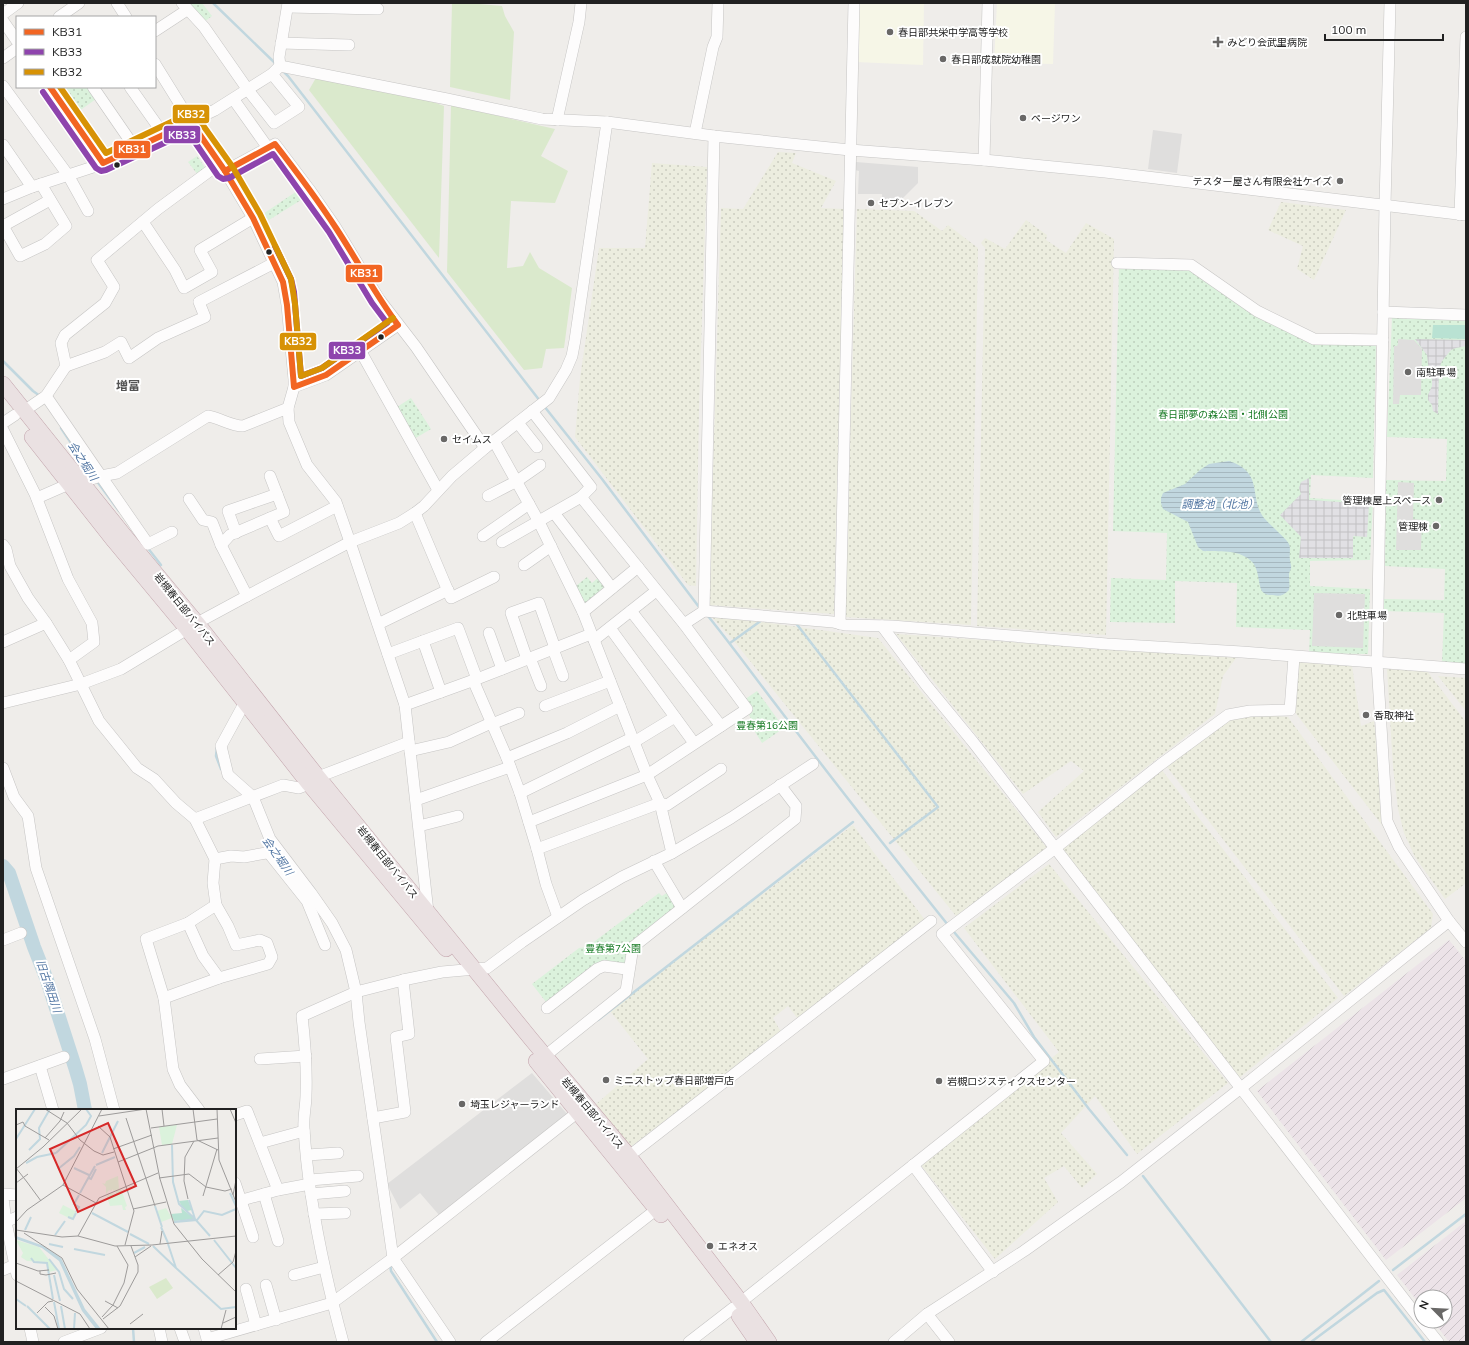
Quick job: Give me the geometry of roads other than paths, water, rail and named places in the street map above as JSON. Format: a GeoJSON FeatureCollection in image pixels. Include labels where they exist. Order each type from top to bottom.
{"type":"FeatureCollection","features":[{"type":"Feature","properties":{"kind":"highway","name":"岩槻春日部バイパス"},"geometry":{"type":"LineString","coordinates":[[3,384],[14,416]]}},
{"type":"Feature","properties":{"kind":"highway","name":"岩槻春日部バイパス"},"geometry":{"type":"LineString","coordinates":[[3,401],[14,416],[76,483],[192,626],[313,781],[469,970],[545,1056],[629,1156],[737,1305],[756,1342]]}},
{"type":"Feature","properties":{"kind":"highway","name":"岩槻春日部バイパス"},"geometry":{"type":"LineString","coordinates":[[192,626],[245,702],[428,912],[469,970],[578,1112],[769,1342]]}},
{"type":"Feature","properties":{"kind":"street"},"geometry":{"type":"LineString","coordinates":[[3,14],[18,3]]}},
{"type":"Feature","properties":{"kind":"street"},"geometry":{"type":"LineString","coordinates":[[60,16],[79,3]]}},
{"type":"Feature","properties":{"kind":"street"},"geometry":{"type":"LineString","coordinates":[[117,3],[124,16]]}},
{"type":"Feature","properties":{"kind":"street"},"geometry":{"type":"LineString","coordinates":[[557,120],[579,22],[581,3]]}},
{"type":"Feature","properties":{"kind":"street"},"geometry":{"type":"LineString","coordinates":[[695,133],[713,47],[717,37],[718,3]]}},
{"type":"Feature","properties":{"kind":"street"},"geometry":{"type":"LineString","coordinates":[[840,624],[854,3]]}},
{"type":"Feature","properties":{"kind":"street"},"geometry":{"type":"LineString","coordinates":[[984,160],[988,3]]}},
{"type":"Feature","properties":{"kind":"street"},"geometry":{"type":"LineString","coordinates":[[1390,3],[1377,662],[1387,821],[1399,847],[1449,921],[1466,942]]}},
{"type":"Feature","properties":{"kind":"street"},"geometry":{"type":"LineString","coordinates":[[3,199],[36,185],[68,176],[103,163],[164,135],[234,100],[276,70],[288,5],[378,9]]}},
{"type":"Feature","properties":{"kind":"street"},"geometry":{"type":"LineString","coordinates":[[156,30],[185,6],[204,27],[248,90],[274,123],[299,107],[276,70]]}},
{"type":"Feature","properties":{"kind":"street"},"geometry":{"type":"LineString","coordinates":[[3,21],[16,40]]}},
{"type":"Feature","properties":{"kind":"street"},"geometry":{"type":"LineString","coordinates":[[276,70],[447,99],[542,119],[607,122],[714,136],[850,150],[984,160],[1105,172],[1463,215],[1466,37]]}},
{"type":"Feature","properties":{"kind":"street"},"geometry":{"type":"LineString","coordinates":[[281,43],[349,45]]}},
{"type":"Feature","properties":{"kind":"street"},"geometry":{"type":"LineString","coordinates":[[3,58],[16,49]]}},
{"type":"Feature","properties":{"kind":"street"},"geometry":{"type":"LineString","coordinates":[[156,66],[191,122],[211,149],[253,218],[283,282],[286,292],[294,387],[288,408],[289,422],[308,465],[337,506],[405,705],[428,912]]}},
{"type":"Feature","properties":{"kind":"street"},"geometry":{"type":"LineString","coordinates":[[3,86],[68,176],[88,211]]}},
{"type":"Feature","properties":{"kind":"street"},"geometry":{"type":"LineString","coordinates":[[51,88],[103,163]]}},
{"type":"Feature","properties":{"kind":"street"},"geometry":{"type":"LineString","coordinates":[[94,88],[135,148]]}},
{"type":"Feature","properties":{"kind":"street"},"geometry":{"type":"LineString","coordinates":[[131,88],[164,135]]}},
{"type":"Feature","properties":{"kind":"street"},"geometry":{"type":"LineString","coordinates":[[234,100],[268,148]]}},
{"type":"Feature","properties":{"kind":"street"},"geometry":{"type":"LineString","coordinates":[[3,703],[81,684],[121,669],[192,626],[247,596],[350,542],[399,523],[424,506],[452,476],[549,398],[566,370],[572,356],[607,122]]}},
{"type":"Feature","properties":{"kind":"street"},"geometry":{"type":"LineString","coordinates":[[704,611],[714,136]]}},
{"type":"Feature","properties":{"kind":"street"},"geometry":{"type":"LineString","coordinates":[[66,366],[61,344],[65,335],[105,303],[114,287],[97,260],[158,209],[222,168],[275,144],[336,228],[379,299],[420,353],[485,448]]}},
{"type":"Feature","properties":{"kind":"street"},"geometry":{"type":"LineString","coordinates":[[3,145],[50,200],[66,226],[45,244],[20,256],[3,226],[50,200]]}},
{"type":"Feature","properties":{"kind":"street"},"geometry":{"type":"LineString","coordinates":[[143,222],[175,270],[184,288],[212,272],[200,250],[253,218]]}},
{"type":"Feature","properties":{"kind":"street"},"geometry":{"type":"LineString","coordinates":[[14,416],[43,398],[66,366],[105,352],[121,342],[129,358],[158,338],[205,317],[199,302],[274,263]]}},
{"type":"Feature","properties":{"kind":"street"},"geometry":{"type":"LineString","coordinates":[[1116,263],[1191,265],[1257,311],[1314,339],[1383,340]]}},
{"type":"Feature","properties":{"kind":"street"},"geometry":{"type":"LineString","coordinates":[[1384,312],[1466,314]]}},
{"type":"Feature","properties":{"kind":"street"},"geometry":{"type":"LineString","coordinates":[[294,387],[326,375],[398,325]]}},
{"type":"Feature","properties":{"kind":"street"},"geometry":{"type":"LineString","coordinates":[[361,352],[438,490]]}},
{"type":"Feature","properties":{"kind":"street"},"geometry":{"type":"LineString","coordinates":[[43,398],[101,476],[148,544],[172,532]]}},
{"type":"Feature","properties":{"kind":"street"},"geometry":{"type":"LineString","coordinates":[[37,498],[76,483],[117,473],[208,416],[216,417],[236,426],[244,426],[288,408]]}},
{"type":"Feature","properties":{"kind":"street"},"geometry":{"type":"LineString","coordinates":[[502,542],[581,497],[591,487],[532,411]]}},
{"type":"Feature","properties":{"kind":"street"},"geometry":{"type":"LineString","coordinates":[[518,423],[537,447]]}},
{"type":"Feature","properties":{"kind":"street"},"geometry":{"type":"LineString","coordinates":[[3,430],[37,498],[68,579],[92,623],[94,642],[69,660]]}},
{"type":"Feature","properties":{"kind":"street"},"geometry":{"type":"LineString","coordinates":[[494,441],[539,522],[583,612],[647,775],[660,803],[672,853]]}},
{"type":"Feature","properties":{"kind":"street"},"geometry":{"type":"LineString","coordinates":[[488,496],[517,481],[540,465]]}},
{"type":"Feature","properties":{"kind":"street"},"geometry":{"type":"LineString","coordinates":[[221,545],[230,535],[284,512],[270,476]]}},
{"type":"Feature","properties":{"kind":"street"},"geometry":{"type":"LineString","coordinates":[[236,533],[228,510],[277,494]]}},
{"type":"Feature","properties":{"kind":"street"},"geometry":{"type":"LineString","coordinates":[[529,822],[647,775],[746,709],[684,624],[581,497]]}},
{"type":"Feature","properties":{"kind":"street"},"geometry":{"type":"LineString","coordinates":[[189,499],[203,520],[212,522],[221,545],[247,596]]}},
{"type":"Feature","properties":{"kind":"street"},"geometry":{"type":"LineString","coordinates":[[484,536],[529,504]]}},
{"type":"Feature","properties":{"kind":"street"},"geometry":{"type":"LineString","coordinates":[[270,518],[279,536],[337,506]]}},
{"type":"Feature","properties":{"kind":"street"},"geometry":{"type":"LineString","coordinates":[[415,513],[451,598],[494,577]]}},
{"type":"Feature","properties":{"kind":"street"},"geometry":{"type":"LineString","coordinates":[[554,513],[612,588]]}},
{"type":"Feature","properties":{"kind":"street"},"geometry":{"type":"LineString","coordinates":[[3,545],[6,549],[10,566],[28,598],[46,623],[69,660],[99,721],[137,768],[154,779],[176,803],[196,819],[215,859],[213,883],[216,904],[236,945],[260,940],[267,943],[272,957],[268,964],[219,978],[164,998]]}},
{"type":"Feature","properties":{"kind":"street"},"geometry":{"type":"LineString","coordinates":[[524,565],[551,546]]}},
{"type":"Feature","properties":{"kind":"street"},"geometry":{"type":"LineString","coordinates":[[583,612],[638,567]]}},
{"type":"Feature","properties":{"kind":"street"},"geometry":{"type":"LineString","coordinates":[[378,624],[448,590]]}},
{"type":"Feature","properties":{"kind":"street"},"geometry":{"type":"LineString","coordinates":[[405,705],[554,648],[592,637],[610,628],[656,591]]}},
{"type":"Feature","properties":{"kind":"street"},"geometry":{"type":"LineString","coordinates":[[541,686],[511,613],[539,603],[563,676]]}},
{"type":"Feature","properties":{"kind":"street"},"geometry":{"type":"LineString","coordinates":[[631,611],[721,726]]}},
{"type":"Feature","properties":{"kind":"street"},"geometry":{"type":"LineString","coordinates":[[684,624],[704,611],[834,622],[845,625],[882,626],[1466,669]]}},
{"type":"Feature","properties":{"kind":"street"},"geometry":{"type":"LineString","coordinates":[[3,642],[46,623]]}},
{"type":"Feature","properties":{"kind":"street"},"geometry":{"type":"LineString","coordinates":[[882,626],[926,685],[973,742],[1054,849],[1413,1311]]}},
{"type":"Feature","properties":{"kind":"street"},"geometry":{"type":"LineString","coordinates":[[388,654],[458,628],[475,679],[520,793],[546,884],[558,917]]}},
{"type":"Feature","properties":{"kind":"street"},"geometry":{"type":"LineString","coordinates":[[610,628],[694,743]]}},
{"type":"Feature","properties":{"kind":"street"},"geometry":{"type":"LineString","coordinates":[[489,633],[502,669]]}},
{"type":"Feature","properties":{"kind":"street"},"geometry":{"type":"LineString","coordinates":[[423,641],[441,692]]}},
{"type":"Feature","properties":{"kind":"street"},"geometry":{"type":"LineString","coordinates":[[689,1342],[1044,1061],[942,934],[1054,849],[1160,765],[1228,715],[1250,710],[1290,710],[1294,657]]}},
{"type":"Feature","properties":{"kind":"street"},"geometry":{"type":"LineString","coordinates":[[546,706],[610,681]]}},
{"type":"Feature","properties":{"kind":"street"},"geometry":{"type":"LineString","coordinates":[[245,702],[221,746],[228,775],[249,798],[270,839],[272,850],[307,901],[313,904],[332,923],[346,950],[356,992],[373,1118],[389,1261],[450,1342]]}},
{"type":"Feature","properties":{"kind":"street"},"geometry":{"type":"LineString","coordinates":[[416,800],[508,762],[620,706]]}},
{"type":"Feature","properties":{"kind":"street"},"geometry":{"type":"LineString","coordinates":[[196,819],[283,785],[299,788],[313,781],[410,747],[449,742],[519,713]]}},
{"type":"Feature","properties":{"kind":"street"},"geometry":{"type":"LineString","coordinates":[[520,793],[633,740],[675,717]]}},
{"type":"Feature","properties":{"kind":"street"},"geometry":{"type":"LineString","coordinates":[[343,1342],[332,1304],[324,1267],[310,1186],[304,1131],[306,1056],[302,1016],[356,992],[442,972],[487,968],[558,917],[622,877],[672,853],[731,818],[813,764]]}},
{"type":"Feature","properties":{"kind":"street"},"geometry":{"type":"LineString","coordinates":[[3,768],[14,797],[28,816],[36,868],[95,1039],[114,1109]]}},
{"type":"Feature","properties":{"kind":"street"},"geometry":{"type":"LineString","coordinates":[[537,849],[660,803],[667,805],[721,769]]}},
{"type":"Feature","properties":{"kind":"street"},"geometry":{"type":"LineString","coordinates":[[545,1056],[567,1034],[626,991],[633,947],[795,819],[796,806],[780,786]]}},
{"type":"Feature","properties":{"kind":"street"},"geometry":{"type":"LineString","coordinates":[[419,826],[458,816]]}},
{"type":"Feature","properties":{"kind":"street"},"geometry":{"type":"LineString","coordinates":[[215,859],[231,856],[244,857],[272,850]]}},
{"type":"Feature","properties":{"kind":"street"},"geometry":{"type":"LineString","coordinates":[[654,861],[682,908]]}},
{"type":"Feature","properties":{"kind":"street"},"geometry":{"type":"LineString","coordinates":[[198,1109],[180,1085],[173,1069],[164,998],[146,939],[188,923],[216,904]]}},
{"type":"Feature","properties":{"kind":"street"},"geometry":{"type":"LineString","coordinates":[[313,904],[325,945]]}},
{"type":"Feature","properties":{"kind":"street"},"geometry":{"type":"LineString","coordinates":[[629,1156],[931,921]]}},
{"type":"Feature","properties":{"kind":"street"},"geometry":{"type":"LineString","coordinates":[[894,1342],[927,1314],[1024,1251],[1121,1182],[1449,921]]}},
{"type":"Feature","properties":{"kind":"street"},"geometry":{"type":"LineString","coordinates":[[188,923],[203,956],[219,978]]}},
{"type":"Feature","properties":{"kind":"street"},"geometry":{"type":"LineString","coordinates":[[3,940],[21,933]]}},
{"type":"Feature","properties":{"kind":"street"},"geometry":{"type":"LineString","coordinates":[[547,1008],[597,969],[604,966],[626,969]]}},
{"type":"Feature","properties":{"kind":"street"},"geometry":{"type":"LineString","coordinates":[[373,1118],[405,1112],[396,1037],[409,1034],[403,980]]}},
{"type":"Feature","properties":{"kind":"street"},"geometry":{"type":"LineString","coordinates":[[260,1060],[306,1056]]}},
{"type":"Feature","properties":{"kind":"street"},"geometry":{"type":"LineString","coordinates":[[3,1079],[64,1057]]}},
{"type":"Feature","properties":{"kind":"street"},"geometry":{"type":"LineString","coordinates":[[40,1066],[53,1109]]}},
{"type":"Feature","properties":{"kind":"street"},"geometry":{"type":"LineString","coordinates":[[236,1115],[247,1111],[278,1190]]}},
{"type":"Feature","properties":{"kind":"street"},"geometry":{"type":"LineString","coordinates":[[204,1329],[207,1339],[232,1337],[256,1325],[332,1304],[578,1112]]}},
{"type":"Feature","properties":{"kind":"street"},"geometry":{"type":"LineString","coordinates":[[260,1143],[304,1131]]}},
{"type":"Feature","properties":{"kind":"street"},"geometry":{"type":"LineString","coordinates":[[307,1155],[338,1152]]}},
{"type":"Feature","properties":{"kind":"street"},"geometry":{"type":"LineString","coordinates":[[913,1165],[993,1272]]}},
{"type":"Feature","properties":{"kind":"street"},"geometry":{"type":"LineString","coordinates":[[238,1202],[278,1190],[310,1186],[358,1176]]}},
{"type":"Feature","properties":{"kind":"street"},"geometry":{"type":"LineString","coordinates":[[310,1186],[345,1191]]}},
{"type":"Feature","properties":{"kind":"street"},"geometry":{"type":"LineString","coordinates":[[236,1189],[238,1202],[253,1237]]}},
{"type":"Feature","properties":{"kind":"street"},"geometry":{"type":"LineString","coordinates":[[3,1194],[16,1195]]}},
{"type":"Feature","properties":{"kind":"street"},"geometry":{"type":"LineString","coordinates":[[264,1194],[278,1241]]}},
{"type":"Feature","properties":{"kind":"street"},"geometry":{"type":"LineString","coordinates":[[3,1198],[4,1223],[16,1268],[3,1270]]}},
{"type":"Feature","properties":{"kind":"street"},"geometry":{"type":"LineString","coordinates":[[486,1342],[657,1209]]}},
{"type":"Feature","properties":{"kind":"street"},"geometry":{"type":"LineString","coordinates":[[314,1214],[345,1212]]}},
{"type":"Feature","properties":{"kind":"street"},"geometry":{"type":"LineString","coordinates":[[4,1223],[16,1217]]}},
{"type":"Feature","properties":{"kind":"street"},"geometry":{"type":"LineString","coordinates":[[294,1275],[324,1267]]}},
{"type":"Feature","properties":{"kind":"street"},"geometry":{"type":"LineString","coordinates":[[266,1285],[276,1320]]}},
{"type":"Feature","properties":{"kind":"street"},"geometry":{"type":"LineString","coordinates":[[246,1289],[256,1325]]}},
{"type":"Feature","properties":{"kind":"street"},"geometry":{"type":"LineString","coordinates":[[927,1314],[949,1342]]}},
{"type":"Feature","properties":{"kind":"street"},"geometry":{"type":"LineString","coordinates":[[30,1329],[33,1342]]}},
{"type":"Feature","properties":{"kind":"street"},"geometry":{"type":"LineString","coordinates":[[64,1342],[99,1329]]}},
{"type":"Feature","properties":{"kind":"street"},"geometry":{"type":"LineString","coordinates":[[159,1329],[162,1342]]}},
{"type":"Feature","properties":{"kind":"street"},"geometry":{"type":"LineString","coordinates":[[180,1329],[185,1342]]}},
{"type":"Feature","properties":{"kind":"street"},"geometry":{"type":"LineString","coordinates":[[1427,1329],[1438,1342]]}},
{"type":"Feature","properties":{"kind":"water","name":"調整池（北池）"},"geometry":{"type":"Polygon","coordinates":[[[1229,461],[1240,466],[1247,472],[1252,479],[1259,510],[1264,518],[1289,544],[1291,567],[1289,574],[1289,590],[1282,595],[1267,595],[1262,591],[1256,568],[1245,556],[1228,552],[1203,551],[1198,547],[1188,522],[1163,509],[1161,498],[1163,493],[1185,484],[1209,464],[1229,461]]]}},
{"type":"Feature","properties":{"kind":"waterway"},"geometry":{"type":"LineString","coordinates":[[213,3],[276,64]]}},
{"type":"Feature","properties":{"kind":"waterway"},"geometry":{"type":"LineString","coordinates":[[282,70],[540,401]]}},
{"type":"Feature","properties":{"kind":"waterway","name":"会之堀川"},"geometry":{"type":"LineString","coordinates":[[3,361],[40,396]]}},
{"type":"Feature","properties":{"kind":"waterway"},"geometry":{"type":"LineString","coordinates":[[544,406],[602,479],[699,607]]}},
{"type":"Feature","properties":{"kind":"waterway","name":"会之堀川"},"geometry":{"type":"LineString","coordinates":[[61,428],[93,476]]}},
{"type":"Feature","properties":{"kind":"waterway","name":"会之堀川"},"geometry":{"type":"LineString","coordinates":[[96,480],[119,511]]}},
{"type":"Feature","properties":{"kind":"waterway","name":"会之堀川"},"geometry":{"type":"LineString","coordinates":[[147,547],[161,565]]}},
{"type":"Feature","properties":{"kind":"waterway"},"geometry":{"type":"LineString","coordinates":[[708,616],[842,791],[948,925]]}},
{"type":"Feature","properties":{"kind":"waterway"},"geometry":{"type":"LineString","coordinates":[[730,643],[762,620]]}},
{"type":"Feature","properties":{"kind":"waterway"},"geometry":{"type":"LineString","coordinates":[[795,622],[938,807],[890,843]]}},
{"type":"Feature","properties":{"kind":"waterway","name":"会之堀川"},"geometry":{"type":"LineString","coordinates":[[217,747],[216,756],[221,769]]}},
{"type":"Feature","properties":{"kind":"waterway"},"geometry":{"type":"LineString","coordinates":[[598,1020],[853,822]]}},
{"type":"Feature","properties":{"kind":"waterway","name":"旧古隅田川"},"geometry":{"type":"LineString","coordinates":[[3,866],[9,873],[34,947],[47,980],[80,1084],[85,1109]]}},
{"type":"Feature","properties":{"kind":"waterway"},"geometry":{"type":"LineString","coordinates":[[954,932],[1014,1003],[1034,1037],[1089,1109],[1127,1155]]}},
{"type":"Feature","properties":{"kind":"waterway"},"geometry":{"type":"LineString","coordinates":[[1143,1176],[1271,1342]]}},
{"type":"Feature","properties":{"kind":"waterway"},"geometry":{"type":"LineString","coordinates":[[1393,1270],[1466,1214]]}},
{"type":"Feature","properties":{"kind":"waterway"},"geometry":{"type":"LineString","coordinates":[[390,1263],[391,1271],[437,1342]]}},
{"type":"Feature","properties":{"kind":"waterway"},"geometry":{"type":"LineString","coordinates":[[1301,1342],[1379,1281]]}},
{"type":"Feature","properties":{"kind":"waterway"},"geometry":{"type":"LineString","coordinates":[[1311,1342],[1377,1293],[1384,1290],[1425,1342]]}},
{"type":"Feature","properties":{"kind":"waterway","name":"旧古隅田川"},"geometry":{"type":"LineString","coordinates":[[133,1329],[134,1342]]}},
{"type":"Feature","properties":{"kind":"place","name":"春日部共栄中学高等学校"},"geometry":{"type":"Point","coordinates":[890,32]}},
{"type":"Feature","properties":{"kind":"place","name":"みどり会武里病院"},"geometry":{"type":"Point","coordinates":[1218,42]}},
{"type":"Feature","properties":{"kind":"place","name":"春日部成就院幼稚園"},"geometry":{"type":"Point","coordinates":[943,59]}},
{"type":"Feature","properties":{"kind":"place","name":"ページワン"},"geometry":{"type":"Point","coordinates":[1023,118]}},
{"type":"Feature","properties":{"kind":"place","name":"テスター屋さん有限会社ケイズ"},"geometry":{"type":"Point","coordinates":[1340,181]}},
{"type":"Feature","properties":{"kind":"place","name":"セブン-イレブン"},"geometry":{"type":"Point","coordinates":[871,203]}},
{"type":"Feature","properties":{"kind":"place","name":"南駐車場"},"geometry":{"type":"Point","coordinates":[1408,372]}},
{"type":"Feature","properties":{"kind":"place","name":"セイムス"},"geometry":{"type":"Point","coordinates":[444,439]}},
{"type":"Feature","properties":{"kind":"place","name":"管理棟屋上スペース"},"geometry":{"type":"Point","coordinates":[1439,500]}},
{"type":"Feature","properties":{"kind":"place","name":"管理棟"},"geometry":{"type":"Point","coordinates":[1436,526]}},
{"type":"Feature","properties":{"kind":"place","name":"北駐車場"},"geometry":{"type":"Point","coordinates":[1339,615]}},
{"type":"Feature","properties":{"kind":"place","name":"香取神社"},"geometry":{"type":"Point","coordinates":[1366,715]}},
{"type":"Feature","properties":{"kind":"place","name":"ミニストップ春日部増戸店"},"geometry":{"type":"Point","coordinates":[606,1080]}},
{"type":"Feature","properties":{"kind":"place","name":"岩槻ロジスティクスセンター"},"geometry":{"type":"Point","coordinates":[939,1081]}},
{"type":"Feature","properties":{"kind":"place","name":"埼玉レジャーランド"},"geometry":{"type":"Point","coordinates":[462,1104]}},
{"type":"Feature","properties":{"kind":"place","name":"エネオス"},"geometry":{"type":"Point","coordinates":[710,1246]}},
{"type":"Feature","properties":{"kind":"district","name":"増富"},"geometry":{"type":"Point","coordinates":[128,386]}},
{"type":"Feature","properties":{"kind":"park label","name":"春日部夢の森公園・北側公園"},"geometry":{"type":"Point","coordinates":[1223,414]}},
{"type":"Feature","properties":{"kind":"park label","name":"豊春第16公園"},"geometry":{"type":"Point","coordinates":[767,725]}},
{"type":"Feature","properties":{"kind":"park label","name":"豊春第7公園"},"geometry":{"type":"Point","coordinates":[613,948]}}]}
